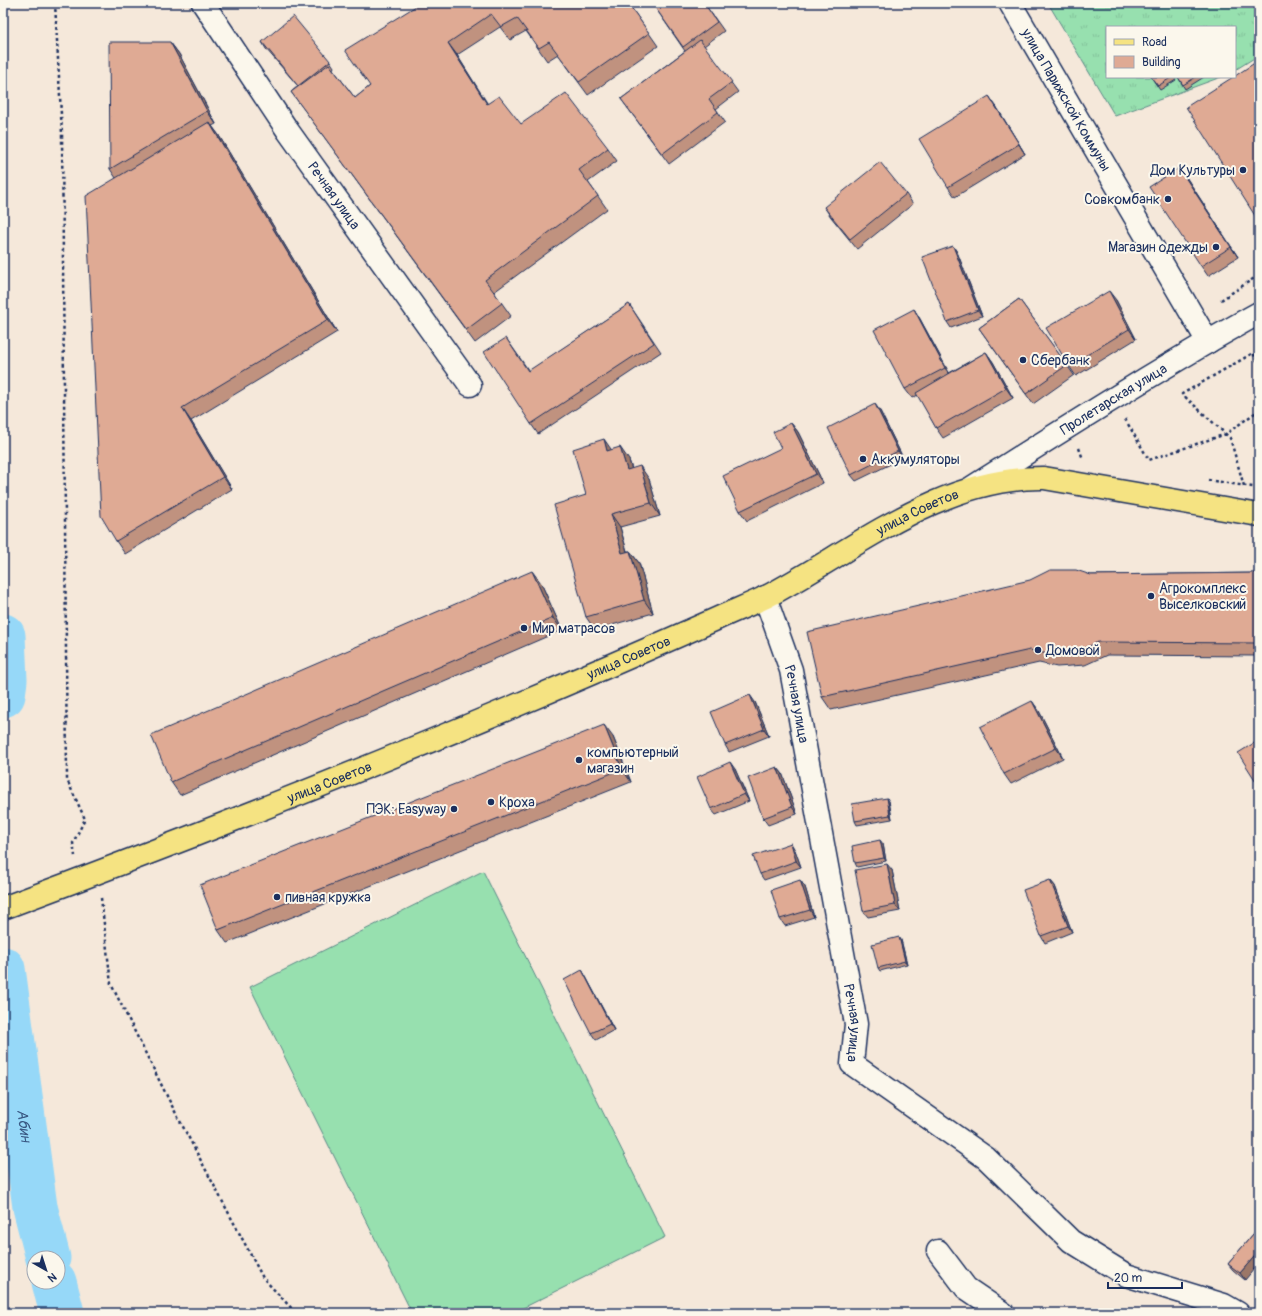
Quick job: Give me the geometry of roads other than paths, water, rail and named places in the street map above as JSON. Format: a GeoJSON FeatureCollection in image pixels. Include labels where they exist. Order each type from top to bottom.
{"type":"FeatureCollection","features":[{"type":"Feature","properties":{"kind":"main road","name":"улица Советов"},"geometry":{"type":"LineString","coordinates":[[3,908],[83,878],[453,732],[632,656],[765,597],[926,504],[970,488],[1021,478],[1044,478],[1259,515]]}},
{"type":"Feature","properties":{"kind":"street","name":"Речная улица"},"geometry":{"type":"LineString","coordinates":[[202,3],[288,132],[470,385]]}},
{"type":"Feature","properties":{"kind":"street","name":"улица Парижской Коммуны"},"geometry":{"type":"LineString","coordinates":[[1010,3],[1208,342]]}},
{"type":"Feature","properties":{"kind":"street","name":"Пролетарская улица"},"geometry":{"type":"LineString","coordinates":[[970,488],[1208,342],[1259,313]]}},
{"type":"Feature","properties":{"kind":"street","name":"Речная улица"},"geometry":{"type":"LineString","coordinates":[[765,597],[791,670],[856,1024],[852,1064],[986,1158],[1071,1241],[1126,1275],[1224,1305],[1238,1313]]}},
{"type":"Feature","properties":{"kind":"street"},"geometry":{"type":"LineString","coordinates":[[938,1251],[966,1288],[1003,1313]]}},
{"type":"Feature","properties":{"kind":"waterway","name":"Абин"},"geometry":{"type":"LineString","coordinates":[[3,636],[5,680],[3,695]]}},
{"type":"Feature","properties":{"kind":"waterway","name":"Абин"},"geometry":{"type":"LineString","coordinates":[[3,969],[35,1207],[46,1250]]}},
{"type":"Feature","properties":{"kind":"waterway","name":"Абин"},"geometry":{"type":"LineString","coordinates":[[56,1290],[62,1313]]}},
{"type":"Feature","properties":{"kind":"place","name":"Дом Культуры"},"geometry":{"type":"Point","coordinates":[1243,170]}},
{"type":"Feature","properties":{"kind":"place","name":"Совкомбанк"},"geometry":{"type":"Point","coordinates":[1168,199]}},
{"type":"Feature","properties":{"kind":"place","name":"Магазин одежды"},"geometry":{"type":"Point","coordinates":[1216,247]}},
{"type":"Feature","properties":{"kind":"place","name":"Сбербанк"},"geometry":{"type":"Point","coordinates":[1023,360]}},
{"type":"Feature","properties":{"kind":"place","name":"Аккумуляторы"},"geometry":{"type":"Point","coordinates":[863,459]}},
{"type":"Feature","properties":{"kind":"place","name":"Агрокомплекс Выселковский"},"geometry":{"type":"Point","coordinates":[1151,596]}},
{"type":"Feature","properties":{"kind":"place","name":"Мир матрасов"},"geometry":{"type":"Point","coordinates":[524,628]}},
{"type":"Feature","properties":{"kind":"place","name":"Домовой"},"geometry":{"type":"Point","coordinates":[1038,650]}},
{"type":"Feature","properties":{"kind":"place","name":"компьютерный магазин"},"geometry":{"type":"Point","coordinates":[579,760]}},
{"type":"Feature","properties":{"kind":"place","name":"Кроха"},"geometry":{"type":"Point","coordinates":[491,802]}},
{"type":"Feature","properties":{"kind":"place","name":"ПЭК: Easyway"},"geometry":{"type":"Point","coordinates":[454,809]}},
{"type":"Feature","properties":{"kind":"place","name":"пивная кружка"},"geometry":{"type":"Point","coordinates":[277,897]}}]}
